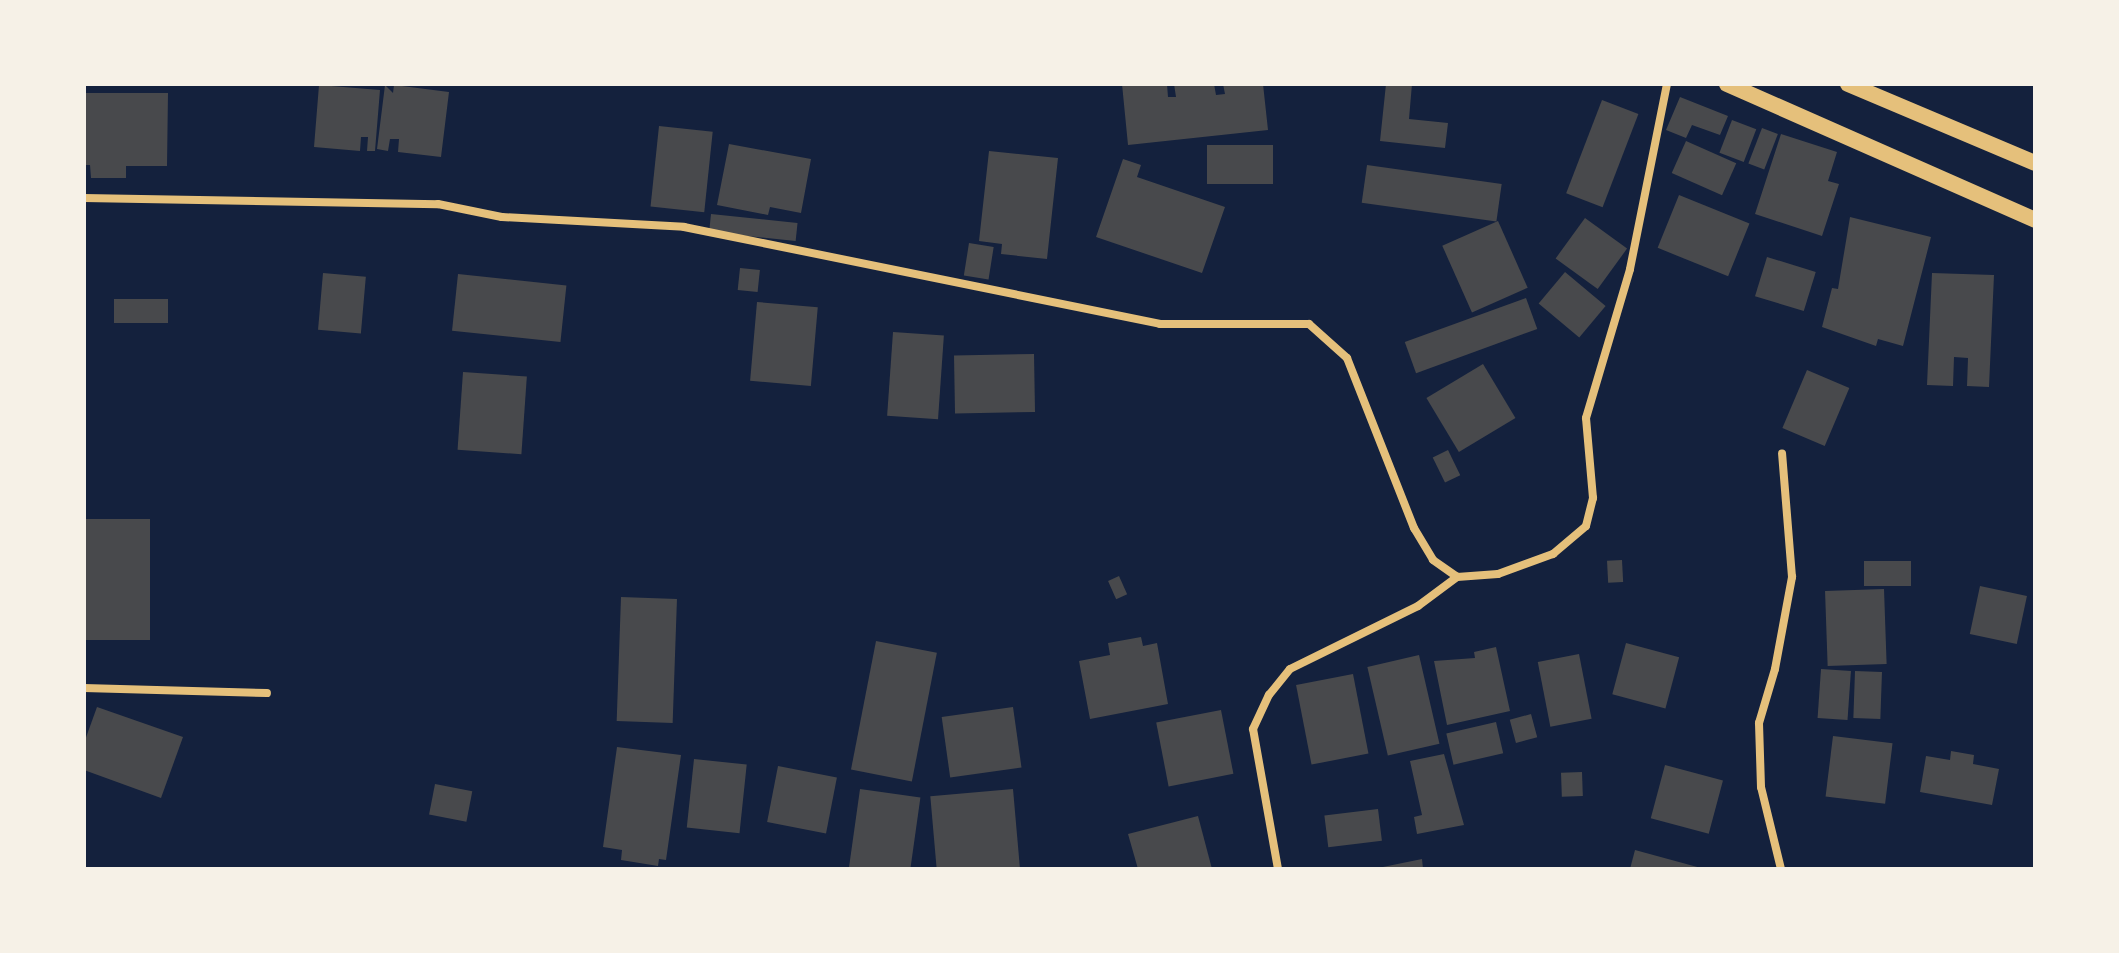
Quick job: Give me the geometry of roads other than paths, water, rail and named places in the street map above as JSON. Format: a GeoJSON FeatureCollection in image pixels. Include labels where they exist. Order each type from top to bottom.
{"type":"FeatureCollection","features":[{"type":"Feature","properties":{"kind":"main road"},"geometry":{"type":"LineString","coordinates":[[1727,84],[2035,220]]}},
{"type":"Feature","properties":{"kind":"main road"},"geometry":{"type":"LineString","coordinates":[[1848,84],[2035,163]]}},
{"type":"Feature","properties":{"kind":"street"},"geometry":{"type":"LineString","coordinates":[[1278,869],[1253,729],[1269,695],[1290,669],[1418,606],[1457,577],[1498,574],[1553,554],[1586,526],[1593,498],[1586,418],[1630,269],[1667,84]]}},
{"type":"Feature","properties":{"kind":"street"},"geometry":{"type":"LineString","coordinates":[[84,198],[423,203],[502,217],[684,227],[1160,324],[1309,324],[1347,358],[1414,528],[1433,560],[1457,577]]}},
{"type":"Feature","properties":{"kind":"street"},"geometry":{"type":"LineString","coordinates":[[1781,869],[1761,787],[1759,723],[1775,669],[1792,577],[1782,453]]}},
{"type":"Feature","properties":{"kind":"street"},"geometry":{"type":"LineString","coordinates":[[84,688],[267,693]]}}]}
